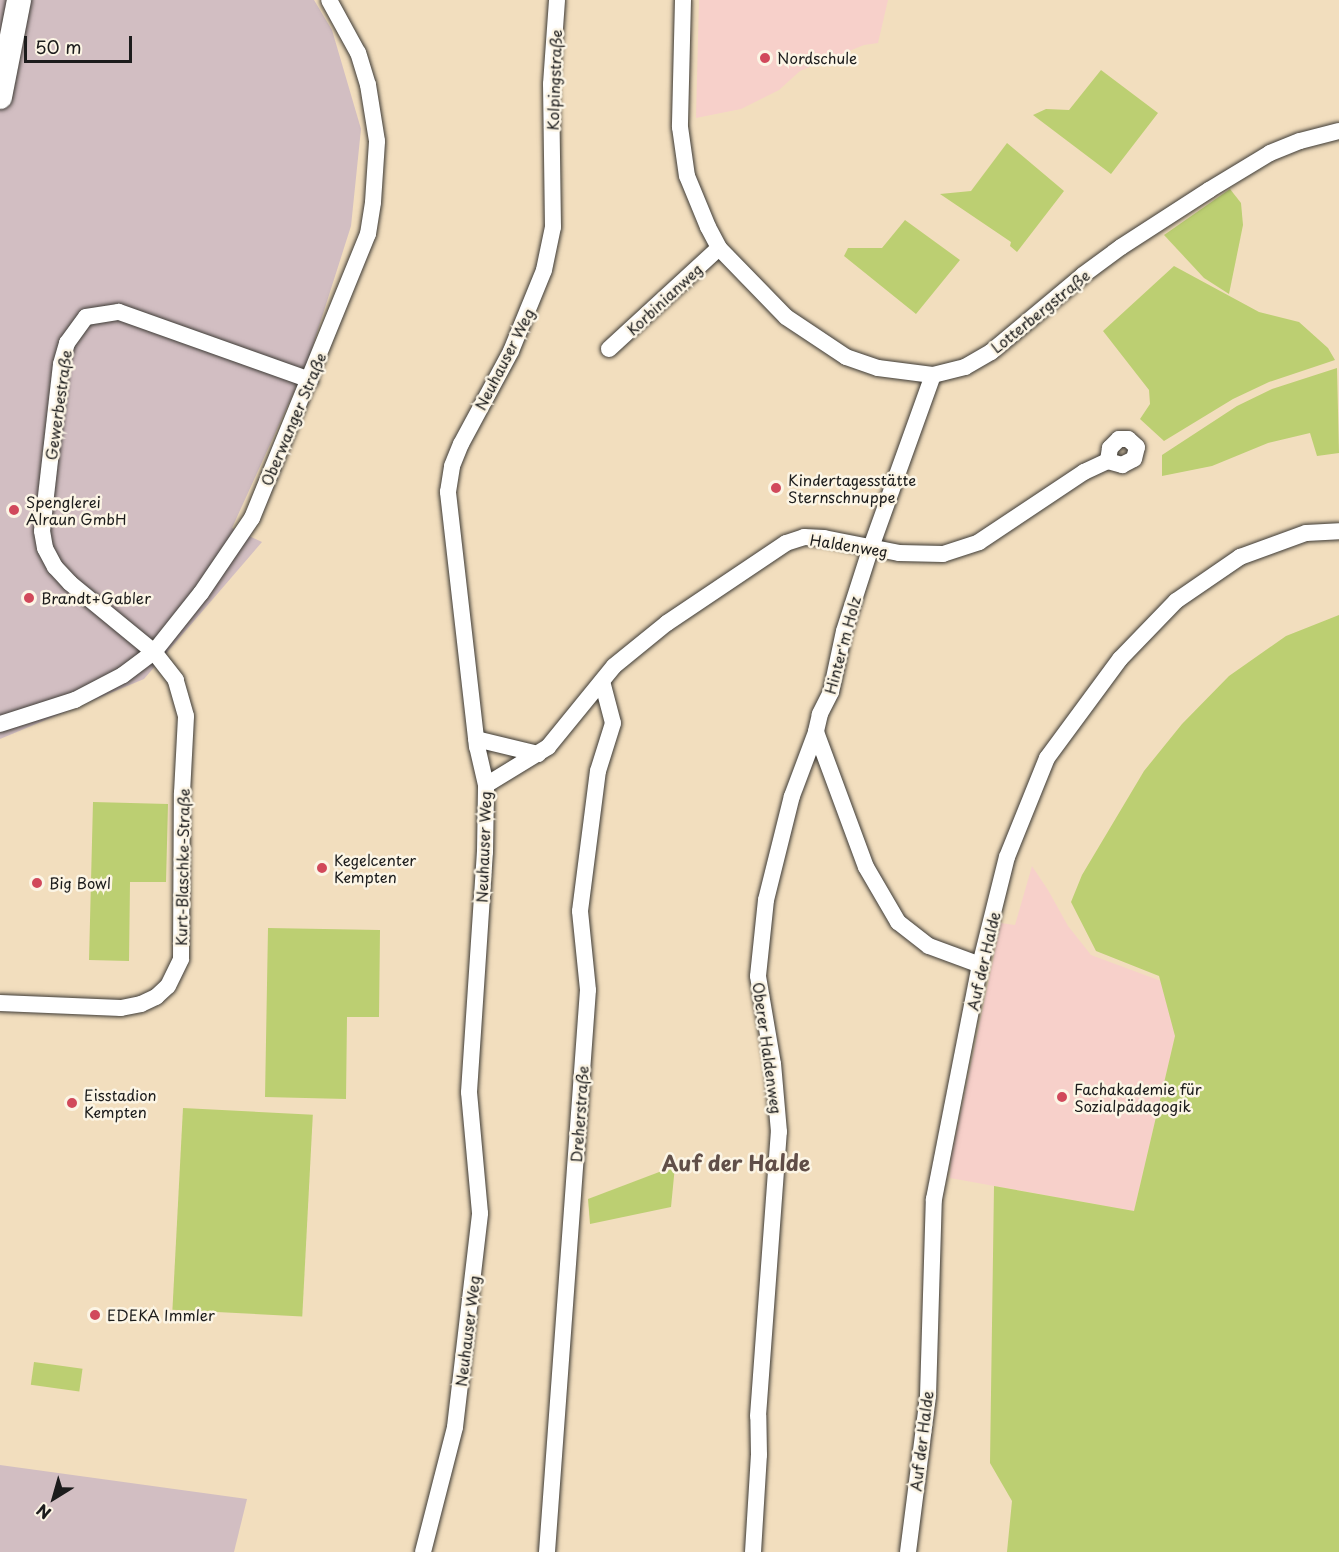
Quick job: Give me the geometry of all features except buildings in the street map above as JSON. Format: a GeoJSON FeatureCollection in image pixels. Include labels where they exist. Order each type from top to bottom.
{"type":"FeatureCollection","features":[{"type":"Feature","properties":{"kind":"main road"},"geometry":{"type":"LineString","coordinates":[[0,97],[19,0]]}},
{"type":"Feature","properties":{"kind":"street","name":"Oberwanger Straße"},"geometry":{"type":"LineString","coordinates":[[0,724],[75,700],[123,675],[154,652],[201,593],[252,518],[368,234],[373,202],[377,141],[368,85],[358,53],[329,0]]}},
{"type":"Feature","properties":{"kind":"street","name":"Kolpingstraße"},"geometry":{"type":"LineString","coordinates":[[552,160],[552,84],[557,0]]}},
{"type":"Feature","properties":{"kind":"street","name":"Lotterbergstraße"},"geometry":{"type":"LineString","coordinates":[[683,0],[679,71],[683,152],[687,176],[719,248],[786,318],[840,353],[878,368],[933,375],[965,367],[991,352],[1083,275],[1121,247],[1270,153],[1300,141],[1339,131]]}},
{"type":"Feature","properties":{"kind":"street","name":"Neuhauser Weg"},"geometry":{"type":"LineString","coordinates":[[423,1552],[455,1427],[477,1251],[479,1190],[469,1092],[485,852],[486,785],[476,739],[450,526],[448,492],[452,466],[461,444],[511,351],[544,270],[553,227],[552,160]]}},
{"type":"Feature","properties":{"kind":"street","name":"Korbinianweg"},"geometry":{"type":"LineString","coordinates":[[609,349],[719,248]]}},
{"type":"Feature","properties":{"kind":"street","name":"Gewerbestraße"},"geometry":{"type":"LineString","coordinates":[[154,652],[70,583],[55,567],[45,548],[42,531],[61,364],[67,343],[86,317],[119,312],[310,380]]}},
{"type":"Feature","properties":{"kind":"street","name":"Hinter'm Holz"},"geometry":{"type":"LineString","coordinates":[[816,732],[820,714],[831,692],[844,631],[871,547],[933,375]]}},
{"type":"Feature","properties":{"kind":"street","name":"Haldenweg"},"geometry":{"type":"LineString","coordinates":[[486,785],[548,747],[614,666],[667,623],[786,543],[804,537],[824,538],[900,553],[943,554],[979,542],[1083,472],[1108,461]]}},
{"type":"Feature","properties":{"kind":"street","name":"Auf der Halde"},"geometry":{"type":"LineString","coordinates":[[908,1552],[928,1396],[934,1199],[980,965],[1007,857],[1047,758],[1120,658],[1176,601],[1240,557],[1306,533],[1339,531]]}},
{"type":"Feature","properties":{"kind":"street","name":"Kurt-Blaschke-Straße"},"geometry":{"type":"LineString","coordinates":[[0,1004],[121,1008],[156,998],[175,975],[181,959],[182,793],[186,716],[176,680],[154,652]]}},
{"type":"Feature","properties":{"kind":"street","name":"Dreherstraße"},"geometry":{"type":"LineString","coordinates":[[547,1552],[588,990],[580,911],[598,771],[613,723],[602,681]]}},
{"type":"Feature","properties":{"kind":"street"},"geometry":{"type":"LineString","coordinates":[[816,732],[866,867],[898,922],[929,946],[980,965]]}},
{"type":"Feature","properties":{"kind":"street","name":"Oberer Haldenweg"},"geometry":{"type":"LineString","coordinates":[[753,1552],[759,1455],[758,1416],[779,1132],[773,1064],[758,976],[766,900],[792,796],[816,732]]}},
{"type":"Feature","properties":{"kind":"street"},"geometry":{"type":"LineString","coordinates":[[476,739],[538,754]]}},
{"type":"Feature","properties":{"kind":"shaded area"},"geometry":{"type":"Polygon","coordinates":[[[0,0],[314,0],[332,30],[361,129],[351,226],[308,361],[232,528],[262,542],[144,679],[0,739],[0,0]]]}},
{"type":"Feature","properties":{"kind":"shaded area","name":"Nordschule"},"geometry":{"type":"Polygon","coordinates":[[[699,0],[888,0],[878,43],[864,45],[800,71],[779,90],[741,109],[696,118],[699,0]]]}},
{"type":"Feature","properties":{"kind":"shaded area","name":"Fachakademie für Sozialpädagogik"},"geometry":{"type":"Polygon","coordinates":[[[1032,866],[1068,926],[1091,955],[1161,981],[1175,1036],[1134,1211],[950,1178],[951,1158],[1001,923],[1015,925],[1032,866]]]}},
{"type":"Feature","properties":{"kind":"shaded area"},"geometry":{"type":"Polygon","coordinates":[[[0,1465],[247,1499],[234,1552],[0,1552],[0,1465]]]}},
{"type":"Feature","properties":{"kind":"green space"},"geometry":{"type":"Polygon","coordinates":[[[1101,70],[1158,113],[1111,174],[1033,115],[1046,109],[1069,110],[1101,70]]]}},
{"type":"Feature","properties":{"kind":"green space"},"geometry":{"type":"Polygon","coordinates":[[[1007,143],[1064,191],[1017,252],[1010,246],[1011,242],[940,194],[971,191],[1007,143]]]}},
{"type":"Feature","properties":{"kind":"green space"},"geometry":{"type":"Polygon","coordinates":[[[1230,189],[1241,203],[1243,225],[1229,294],[1204,278],[1164,235],[1230,189]]]}},
{"type":"Feature","properties":{"kind":"green space"},"geometry":{"type":"Polygon","coordinates":[[[905,220],[960,260],[916,314],[844,256],[848,248],[882,248],[905,220]]]}},
{"type":"Feature","properties":{"kind":"green space"},"geometry":{"type":"Polygon","coordinates":[[[1174,266],[1259,312],[1299,322],[1328,348],[1335,360],[1269,382],[1233,399],[1164,441],[1140,419],[1150,404],[1149,390],[1103,331],[1174,266]]]}},
{"type":"Feature","properties":{"kind":"green space"},"geometry":{"type":"Polygon","coordinates":[[[1337,368],[1339,453],[1317,456],[1310,433],[1268,443],[1212,466],[1162,476],[1162,455],[1237,406],[1272,389],[1337,368]]]}},
{"type":"Feature","properties":{"kind":"green space"},"geometry":{"type":"Polygon","coordinates":[[[1339,615],[1339,1552],[1007,1552],[1012,1501],[990,1463],[994,1186],[1134,1211],[1175,1036],[1159,976],[1096,951],[1071,902],[1082,875],[1144,771],[1182,724],[1229,676],[1286,636],[1339,615]]]}},
{"type":"Feature","properties":{"kind":"green space"},"geometry":{"type":"Polygon","coordinates":[[[93,802],[168,804],[166,882],[130,882],[129,961],[89,960],[93,802]]]}},
{"type":"Feature","properties":{"kind":"green space"},"geometry":{"type":"Polygon","coordinates":[[[268,928],[380,930],[379,1017],[347,1017],[346,1099],[265,1097],[268,928]]]}},
{"type":"Feature","properties":{"kind":"green space"},"geometry":{"type":"Polygon","coordinates":[[[183,1108],[313,1115],[302,1317],[172,1310],[183,1108]]]}},
{"type":"Feature","properties":{"kind":"green space"},"geometry":{"type":"Polygon","coordinates":[[[675,1166],[671,1207],[590,1224],[588,1199],[675,1166]]]}},
{"type":"Feature","properties":{"kind":"green space"},"geometry":{"type":"Polygon","coordinates":[[[34,1362],[83,1369],[79,1392],[31,1385],[34,1362]]]}},
{"type":"Feature","properties":{"kind":"place","name":"Nordschule"},"geometry":{"type":"Point","coordinates":[765,58]}},
{"type":"Feature","properties":{"kind":"place","name":"Kindertagesstätte Sternschnuppe"},"geometry":{"type":"Point","coordinates":[776,488]}},
{"type":"Feature","properties":{"kind":"place","name":"Spenglerei Alraun GmbH"},"geometry":{"type":"Point","coordinates":[14,510]}},
{"type":"Feature","properties":{"kind":"place","name":"Brandt+Gabler"},"geometry":{"type":"Point","coordinates":[29,598]}},
{"type":"Feature","properties":{"kind":"place","name":"Kegelcenter Kempten"},"geometry":{"type":"Point","coordinates":[322,868]}},
{"type":"Feature","properties":{"kind":"place","name":"Big Bowl"},"geometry":{"type":"Point","coordinates":[37,883]}},
{"type":"Feature","properties":{"kind":"place","name":"Fachakademie für Sozialpädagogik"},"geometry":{"type":"Point","coordinates":[1062,1097]}},
{"type":"Feature","properties":{"kind":"place","name":"Eisstadion Kempten"},"geometry":{"type":"Point","coordinates":[72,1103]}},
{"type":"Feature","properties":{"kind":"place","name":"EDEKA Immler"},"geometry":{"type":"Point","coordinates":[95,1315]}},
{"type":"Feature","properties":{"kind":"district","name":"Auf der Halde"},"geometry":{"type":"Point","coordinates":[736,1162]}}]}
